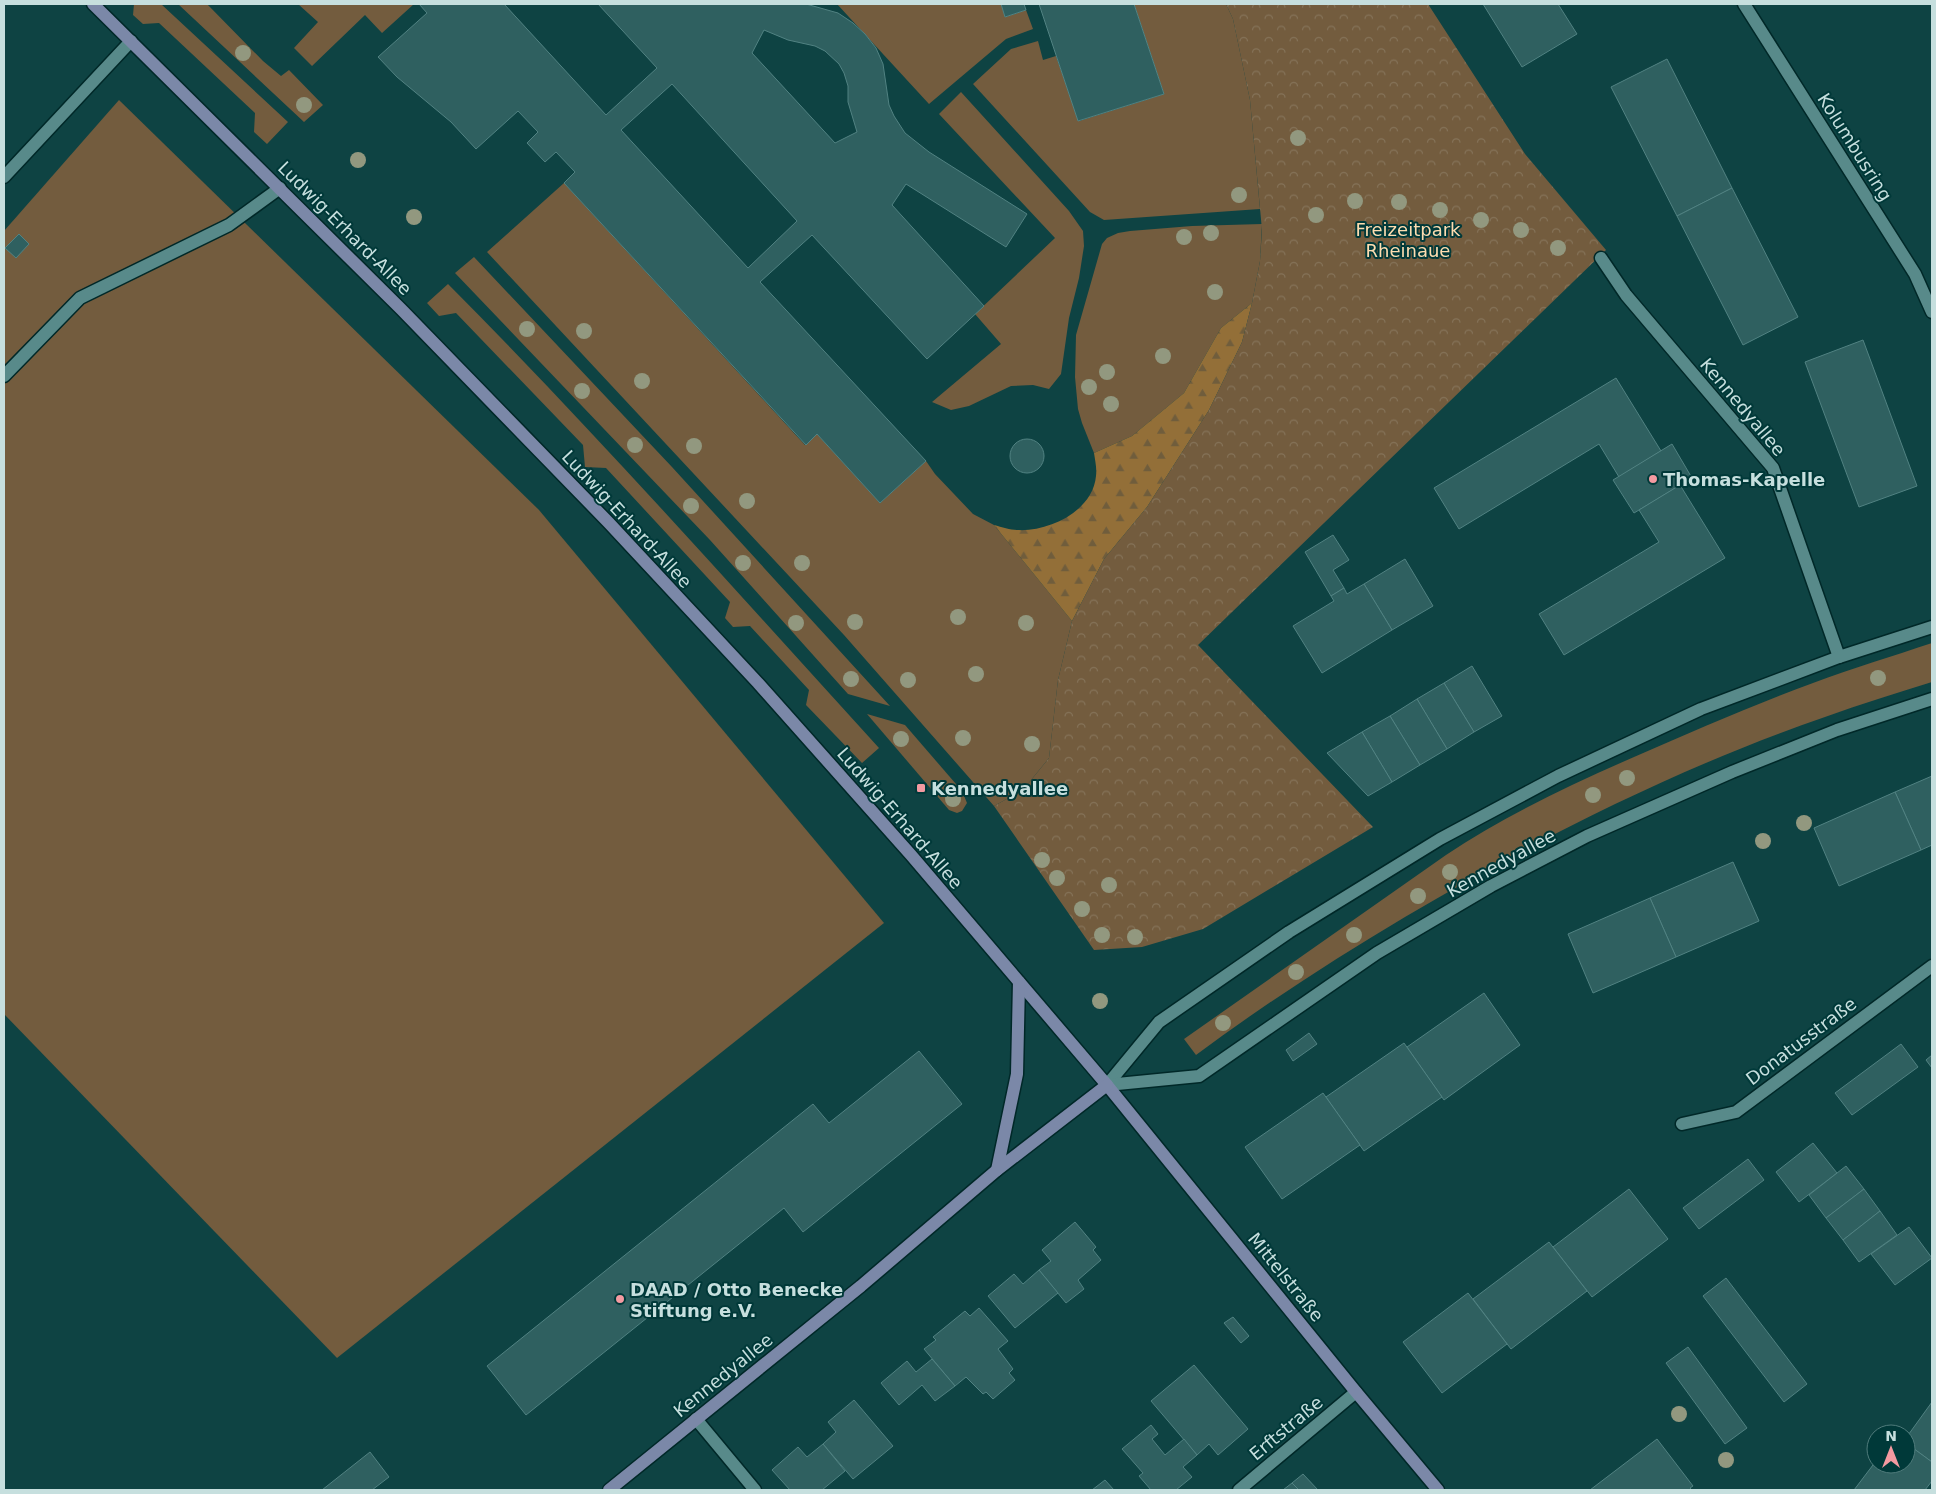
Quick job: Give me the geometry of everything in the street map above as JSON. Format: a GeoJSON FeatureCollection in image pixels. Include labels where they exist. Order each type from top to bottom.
{"type":"FeatureCollection","features":[{"type":"Feature","properties":{"kind":"main road","name":"Ludwig-Erhard-Allee"},"geometry":{"type":"LineString","coordinates":[[93,4],[402,309],[609,523],[764,690],[904,848],[1107,1085]]}},
{"type":"Feature","properties":{"kind":"main road"},"geometry":{"type":"LineString","coordinates":[[997,1170],[1017,1074],[1019,982]]}},
{"type":"Feature","properties":{"kind":"main road","name":"Kennedyallee"},"geometry":{"type":"LineString","coordinates":[[609,1490],[862,1286],[997,1170],[1107,1085]]}},
{"type":"Feature","properties":{"kind":"main road","name":"Mittelstraße"},"geometry":{"type":"LineString","coordinates":[[1107,1085],[1438,1490]]}},
{"type":"Feature","properties":{"kind":"street","name":"Kolumbusring"},"geometry":{"type":"LineString","coordinates":[[1744,4],[1914,274],[1932,312]]}},
{"type":"Feature","properties":{"kind":"street"},"geometry":{"type":"LineString","coordinates":[[4,177],[131,41]]}},
{"type":"Feature","properties":{"kind":"street"},"geometry":{"type":"LineString","coordinates":[[4,376],[80,298],[229,225],[280,188]]}},
{"type":"Feature","properties":{"kind":"street","name":"Kennedyallee"},"geometry":{"type":"LineString","coordinates":[[1601,258],[1626,295],[1773,468],[1839,657]]}},
{"type":"Feature","properties":{"kind":"street","name":"Kennedyallee"},"geometry":{"type":"LineString","coordinates":[[1107,1085],[1158,1022],[1288,932],[1440,839],[1558,776],[1701,709],[1839,657],[1932,627]]}},
{"type":"Feature","properties":{"kind":"street","name":"Kennedyallee"},"geometry":{"type":"LineString","coordinates":[[1107,1085],[1199,1076],[1377,953],[1491,886],[1578,840],[1732,772],[1837,730],[1932,699]]}},
{"type":"Feature","properties":{"kind":"street","name":"Donatusstraße"},"geometry":{"type":"LineString","coordinates":[[1682,1124],[1736,1112],[1932,966]]}},
{"type":"Feature","properties":{"kind":"street","name":"Erftstraße"},"geometry":{"type":"LineString","coordinates":[[1239,1490],[1356,1392]]}},
{"type":"Feature","properties":{"kind":"street"},"geometry":{"type":"LineString","coordinates":[[696,1419],[755,1490]]}},
{"type":"Feature","properties":{"kind":"green space"},"geometry":{"type":"Polygon","coordinates":[[[134,4],[161,4],[288,122],[267,144],[254,132],[255,113],[159,23],[143,24],[133,15],[134,4]]]}},
{"type":"Feature","properties":{"kind":"green space"},"geometry":{"type":"Polygon","coordinates":[[[178,4],[207,4],[263,61],[281,76],[289,70],[323,105],[304,122],[178,4]]]}},
{"type":"Feature","properties":{"kind":"green space"},"geometry":{"type":"Polygon","coordinates":[[[298,4],[414,4],[382,33],[365,15],[312,66],[294,48],[318,22],[298,4]]]}},
{"type":"Feature","properties":{"kind":"green space"},"geometry":{"type":"Polygon","coordinates":[[[837,4],[1001,4],[1005,17],[1026,10],[1033,29],[1006,39],[929,104],[837,4]]]}},
{"type":"Feature","properties":{"kind":"green space"},"geometry":{"type":"Polygon","coordinates":[[[1134,4],[1226,4],[1233,19],[1250,100],[1260,209],[1104,220],[1090,212],[973,84],[1011,49],[1038,41],[1043,60],[1056,56],[1079,121],[1164,94],[1134,4]]]}},
{"type":"Feature","properties":{"kind":"green space","name":"Freizeitpark Rheinaue"},"geometry":{"type":"Polygon","coordinates":[[[1226,4],[1428,4],[1525,154],[1606,250],[1198,645],[1373,827],[1203,929],[1142,947],[1094,950],[994,806],[1023,790],[1049,758],[1058,680],[1072,621],[1104,559],[1147,507],[1209,410],[1242,342],[1260,261],[1262,230],[1250,100],[1233,19],[1226,4]]]}},
{"type":"Feature","properties":{"kind":"green space"},"geometry":{"type":"Polygon","coordinates":[[[961,92],[1069,211],[1083,231],[1084,246],[1079,278],[1069,318],[1061,374],[1049,389],[1033,385],[1011,386],[969,406],[951,410],[932,402],[1001,344],[975,314],[1055,238],[939,114],[961,92]]]}},
{"type":"Feature","properties":{"kind":"green space"},"geometry":{"type":"Polygon","coordinates":[[[119,100],[539,510],[884,923],[337,1358],[4,1014],[4,231],[119,100]]]}},
{"type":"Feature","properties":{"kind":"green space"},"geometry":{"type":"Polygon","coordinates":[[[564,183],[805,445],[817,434],[880,503],[926,461],[935,474],[973,514],[994,525],[1072,621],[1058,680],[1049,758],[1023,790],[994,806],[844,635],[487,252],[564,183]]]}},
{"type":"Feature","properties":{"kind":"green space"},"geometry":{"type":"Polygon","coordinates":[[[1262,224],[1260,261],[1252,303],[1221,328],[1184,393],[1132,436],[1094,453],[1078,409],[1075,377],[1076,335],[1102,244],[1107,238],[1118,233],[1130,231],[1192,226],[1262,224]]]}},
{"type":"Feature","properties":{"kind":"green space"},"geometry":{"type":"Polygon","coordinates":[[[474,257],[672,467],[890,706],[848,694],[710,540],[455,273],[474,257]]]}},
{"type":"Feature","properties":{"kind":"green space"},"geometry":{"type":"Polygon","coordinates":[[[448,284],[558,398],[720,572],[879,748],[862,763],[806,705],[809,690],[750,626],[733,627],[725,618],[730,602],[606,468],[585,467],[583,445],[456,313],[439,316],[427,303],[448,284]]]}},
{"type":"Feature","properties":{"kind":"green space"},"geometry":{"type":"Polygon","coordinates":[[[1252,303],[1242,342],[1209,410],[1147,507],[1104,559],[1072,621],[994,525],[1009,529],[1029,530],[1055,523],[1078,509],[1087,499],[1093,488],[1096,473],[1094,453],[1132,436],[1184,393],[1221,328],[1252,303]]]}},
{"type":"Feature","properties":{"kind":"green space"},"geometry":{"type":"Polygon","coordinates":[[[1932,643],[1932,682],[1771,737],[1717,758],[1610,806],[1506,860],[1405,917],[1299,983],[1196,1055],[1184,1039],[1446,855],[1514,814],[1610,768],[1746,709],[1791,691],[1932,643]]]}},
{"type":"Feature","properties":{"kind":"green space"},"geometry":{"type":"Polygon","coordinates":[[[867,714],[905,725],[962,791],[967,803],[962,811],[957,813],[949,810],[867,714]]]}},
{"type":"Feature","properties":{"kind":"building"},"geometry":{"type":"Polygon","coordinates":[[[419,4],[504,4],[606,115],[657,68],[598,4],[806,4],[838,13],[853,23],[876,48],[883,64],[889,105],[905,133],[929,152],[1027,214],[1006,247],[906,184],[892,205],[984,306],[927,359],[812,235],[760,282],[926,461],[880,503],[817,434],[806,445],[564,183],[575,172],[556,152],[545,162],[527,143],[538,132],[518,111],[476,149],[451,122],[397,77],[378,57],[427,13],[419,4]],[[764,30],[752,53],[835,143],[857,132],[848,102],[848,86],[839,64],[825,51],[815,46],[788,40],[764,30]],[[672,84],[621,130],[748,268],[797,221],[672,84]]]}},
{"type":"Feature","properties":{"kind":"building"},"geometry":{"type":"Polygon","coordinates":[[[1001,4],[1024,4],[1026,10],[1005,17],[1001,4]]]}},
{"type":"Feature","properties":{"kind":"building"},"geometry":{"type":"Polygon","coordinates":[[[1039,4],[1134,4],[1164,94],[1078,121],[1039,4]]]}},
{"type":"Feature","properties":{"kind":"building"},"geometry":{"type":"Polygon","coordinates":[[[1483,4],[1558,4],[1577,34],[1522,67],[1483,4]]]}},
{"type":"Feature","properties":{"kind":"building"},"geometry":{"type":"Polygon","coordinates":[[[1667,59],[1732,188],[1677,216],[1611,87],[1667,59]]]}},
{"type":"Feature","properties":{"kind":"building"},"geometry":{"type":"Polygon","coordinates":[[[1732,188],[1798,317],[1743,345],[1677,216],[1732,188]]]}},
{"type":"Feature","properties":{"kind":"building"},"geometry":{"type":"Polygon","coordinates":[[[19,234],[29,244],[16,258],[5,248],[19,234]]]}},
{"type":"Feature","properties":{"kind":"building"},"geometry":{"type":"Polygon","coordinates":[[[1863,340],[1917,486],[1859,507],[1805,362],[1863,340]]]}},
{"type":"Feature","properties":{"kind":"building"},"geometry":{"type":"Polygon","coordinates":[[[1616,378],[1661,451],[1619,477],[1599,444],[1459,529],[1434,488],[1616,378]]]}},
{"type":"Feature","properties":{"kind":"building"},"geometry":{"type":"Polygon","coordinates":[[[1027,439],[1039,444],[1044,456],[1039,468],[1027,473],[1015,468],[1010,456],[1015,444],[1027,439]]]}},
{"type":"Feature","properties":{"kind":"building","name":"Thomas-Kapelle"},"geometry":{"type":"Polygon","coordinates":[[[1672,444],[1692,478],[1634,513],[1613,480],[1672,444]]]}},
{"type":"Feature","properties":{"kind":"building"},"geometry":{"type":"Polygon","coordinates":[[[1680,485],[1725,558],[1564,655],[1539,614],[1659,542],[1639,510],[1680,485]]]}},
{"type":"Feature","properties":{"kind":"building"},"geometry":{"type":"Polygon","coordinates":[[[1333,535],[1349,560],[1333,570],[1344,588],[1331,596],[1305,552],[1333,535]]]}},
{"type":"Feature","properties":{"kind":"building"},"geometry":{"type":"Polygon","coordinates":[[[1405,559],[1433,606],[1392,630],[1364,584],[1405,559]]]}},
{"type":"Feature","properties":{"kind":"building"},"geometry":{"type":"Polygon","coordinates":[[[1364,584],[1392,630],[1322,673],[1293,626],[1334,601],[1331,596],[1344,588],[1347,594],[1364,584]]]}},
{"type":"Feature","properties":{"kind":"building"},"geometry":{"type":"Polygon","coordinates":[[[1472,666],[1502,716],[1474,732],[1444,683],[1472,666]]]}},
{"type":"Feature","properties":{"kind":"building"},"geometry":{"type":"Polygon","coordinates":[[[1444,683],[1474,732],[1447,749],[1417,699],[1444,683]]]}},
{"type":"Feature","properties":{"kind":"building"},"geometry":{"type":"Polygon","coordinates":[[[1417,699],[1447,749],[1420,765],[1390,716],[1417,699]]]}},
{"type":"Feature","properties":{"kind":"building"},"geometry":{"type":"Polygon","coordinates":[[[1390,716],[1420,765],[1392,782],[1362,732],[1390,716]]]}},
{"type":"Feature","properties":{"kind":"building"},"geometry":{"type":"Polygon","coordinates":[[[1362,732],[1392,782],[1368,796],[1327,753],[1362,732]]]}},
{"type":"Feature","properties":{"kind":"building"},"geometry":{"type":"Polygon","coordinates":[[[1932,776],[1932,845],[1921,850],[1895,792],[1932,776]]]}},
{"type":"Feature","properties":{"kind":"building"},"geometry":{"type":"Polygon","coordinates":[[[1895,792],[1921,850],[1839,886],[1814,828],[1895,792]]]}},
{"type":"Feature","properties":{"kind":"building"},"geometry":{"type":"Polygon","coordinates":[[[1733,862],[1759,921],[1676,957],[1650,898],[1733,862]]]}},
{"type":"Feature","properties":{"kind":"building"},"geometry":{"type":"Polygon","coordinates":[[[1650,898],[1676,957],[1593,993],[1568,934],[1650,898]]]}},
{"type":"Feature","properties":{"kind":"building"},"geometry":{"type":"Polygon","coordinates":[[[1484,993],[1520,1045],[1444,1100],[1407,1047],[1484,993]]]}},
{"type":"Feature","properties":{"kind":"building"},"geometry":{"type":"Polygon","coordinates":[[[1309,1033],[1317,1044],[1293,1061],[1286,1050],[1309,1033]]]}},
{"type":"Feature","properties":{"kind":"building"},"geometry":{"type":"Polygon","coordinates":[[[1404,1043],[1442,1097],[1364,1151],[1326,1097],[1404,1043]]]}},
{"type":"Feature","properties":{"kind":"building"},"geometry":{"type":"Polygon","coordinates":[[[1901,1044],[1918,1067],[1852,1115],[1835,1093],[1901,1044]]]}},
{"type":"Feature","properties":{"kind":"building","name":"DAAD / Otto Benecke Stiftung e.V."},"geometry":{"type":"Polygon","coordinates":[[[919,1051],[962,1104],[803,1232],[784,1208],[526,1415],[487,1366],[813,1104],[829,1123],[919,1051]]]}},
{"type":"Feature","properties":{"kind":"building"},"geometry":{"type":"Polygon","coordinates":[[[1932,1055],[1932,1068],[1926,1060],[1932,1055]]]}},
{"type":"Feature","properties":{"kind":"building"},"geometry":{"type":"Polygon","coordinates":[[[1323,1093],[1360,1145],[1282,1199],[1245,1147],[1323,1093]]]}},
{"type":"Feature","properties":{"kind":"building"},"geometry":{"type":"Polygon","coordinates":[[[1813,1143],[1837,1173],[1799,1202],[1776,1172],[1813,1143]]]}},
{"type":"Feature","properties":{"kind":"building"},"geometry":{"type":"Polygon","coordinates":[[[1748,1159],[1764,1180],[1699,1229],[1683,1208],[1748,1159]]]}},
{"type":"Feature","properties":{"kind":"building"},"geometry":{"type":"Polygon","coordinates":[[[1846,1166],[1864,1189],[1826,1218],[1809,1195],[1846,1166]]]}},
{"type":"Feature","properties":{"kind":"building"},"geometry":{"type":"Polygon","coordinates":[[[1629,1189],[1668,1239],[1592,1297],[1553,1247],[1629,1189]]]}},
{"type":"Feature","properties":{"kind":"building"},"geometry":{"type":"Polygon","coordinates":[[[1864,1189],[1880,1211],[1843,1240],[1826,1218],[1864,1189]]]}},
{"type":"Feature","properties":{"kind":"building"},"geometry":{"type":"Polygon","coordinates":[[[1880,1211],[1897,1235],[1859,1262],[1843,1240],[1880,1211]]]}},
{"type":"Feature","properties":{"kind":"building"},"geometry":{"type":"Polygon","coordinates":[[[1075,1222],[1096,1247],[1093,1250],[1101,1260],[1078,1280],[1084,1289],[1066,1303],[1039,1270],[1051,1261],[1042,1250],[1075,1222]]]}},
{"type":"Feature","properties":{"kind":"building"},"geometry":{"type":"Polygon","coordinates":[[[1909,1227],[1932,1258],[1895,1285],[1871,1254],[1909,1227]]]}},
{"type":"Feature","properties":{"kind":"building"},"geometry":{"type":"Polygon","coordinates":[[[1549,1242],[1587,1291],[1511,1349],[1473,1299],[1549,1242]]]}},
{"type":"Feature","properties":{"kind":"building"},"geometry":{"type":"Polygon","coordinates":[[[1039,1270],[1058,1293],[1015,1328],[988,1296],[1014,1274],[1023,1284],[1039,1270]]]}},
{"type":"Feature","properties":{"kind":"building"},"geometry":{"type":"Polygon","coordinates":[[[1726,1278],[1807,1384],[1784,1402],[1703,1296],[1726,1278]]]}},
{"type":"Feature","properties":{"kind":"building"},"geometry":{"type":"Polygon","coordinates":[[[1468,1293],[1507,1344],[1442,1393],[1403,1342],[1468,1293]]]}},
{"type":"Feature","properties":{"kind":"building"},"geometry":{"type":"Polygon","coordinates":[[[979,1308],[1008,1341],[998,1349],[1013,1369],[1009,1373],[1015,1380],[993,1399],[986,1392],[983,1394],[966,1377],[955,1386],[924,1349],[936,1340],[933,1337],[965,1311],[970,1316],[979,1308]]]}},
{"type":"Feature","properties":{"kind":"building"},"geometry":{"type":"Polygon","coordinates":[[[1233,1317],[1249,1336],[1241,1343],[1224,1323],[1233,1317]]]}},
{"type":"Feature","properties":{"kind":"building"},"geometry":{"type":"Polygon","coordinates":[[[1688,1347],[1747,1428],[1725,1444],[1666,1363],[1688,1347]]]}},
{"type":"Feature","properties":{"kind":"building"},"geometry":{"type":"Polygon","coordinates":[[[932,1359],[955,1386],[935,1401],[922,1385],[899,1405],[881,1383],[907,1361],[916,1372],[932,1359]]]}},
{"type":"Feature","properties":{"kind":"building"},"geometry":{"type":"Polygon","coordinates":[[[1194,1365],[1248,1429],[1218,1455],[1209,1444],[1197,1455],[1151,1401],[1194,1365]]]}},
{"type":"Feature","properties":{"kind":"building"},"geometry":{"type":"Polygon","coordinates":[[[854,1400],[893,1446],[853,1479],[823,1444],[836,1432],[828,1422],[854,1400]]]}},
{"type":"Feature","properties":{"kind":"building"},"geometry":{"type":"Polygon","coordinates":[[[1932,1402],[1932,1462],[1916,1450],[1916,1424],[1932,1402]]]}},
{"type":"Feature","properties":{"kind":"building"},"geometry":{"type":"Polygon","coordinates":[[[1151,1425],[1158,1434],[1152,1439],[1165,1455],[1184,1439],[1197,1455],[1183,1467],[1192,1477],[1176,1490],[1151,1490],[1139,1476],[1143,1473],[1122,1449],[1151,1425]]]}},
{"type":"Feature","properties":{"kind":"building"},"geometry":{"type":"Polygon","coordinates":[[[1657,1439],[1693,1486],[1690,1488],[1692,1490],[1590,1490],[1657,1439]]]}},
{"type":"Feature","properties":{"kind":"building"},"geometry":{"type":"Polygon","coordinates":[[[823,1444],[845,1471],[822,1490],[790,1490],[772,1470],[798,1447],[807,1457],[823,1444]]]}},
{"type":"Feature","properties":{"kind":"building"},"geometry":{"type":"Polygon","coordinates":[[[1916,1450],[1932,1462],[1932,1481],[1925,1490],[1854,1490],[1866,1474],[1916,1474],[1916,1450]]]}},
{"type":"Feature","properties":{"kind":"building"},"geometry":{"type":"Polygon","coordinates":[[[370,1452],[389,1477],[372,1490],[322,1490],[370,1452]]]}},
{"type":"Feature","properties":{"kind":"building"},"geometry":{"type":"Polygon","coordinates":[[[1303,1474],[1318,1490],[1299,1490],[1292,1483],[1303,1474]]]}},
{"type":"Feature","properties":{"kind":"building"},"geometry":{"type":"Polygon","coordinates":[[[1105,1480],[1114,1490],[1092,1490],[1105,1480]]]}},
{"type":"Feature","properties":{"kind":"building"},"geometry":{"type":"Polygon","coordinates":[[[1292,1483],[1299,1490],[1283,1490],[1292,1483]]]}},
{"type":"Feature","properties":{"kind":"place","name":"Thomas-Kapelle"},"geometry":{"type":"Point","coordinates":[1653,479]}},
{"type":"Feature","properties":{"kind":"place","name":"Kennedyallee"},"geometry":{"type":"Point","coordinates":[921,788]}},
{"type":"Feature","properties":{"kind":"place","name":"DAAD / Otto Benecke Stiftung e.V."},"geometry":{"type":"Point","coordinates":[620,1299]}}]}
